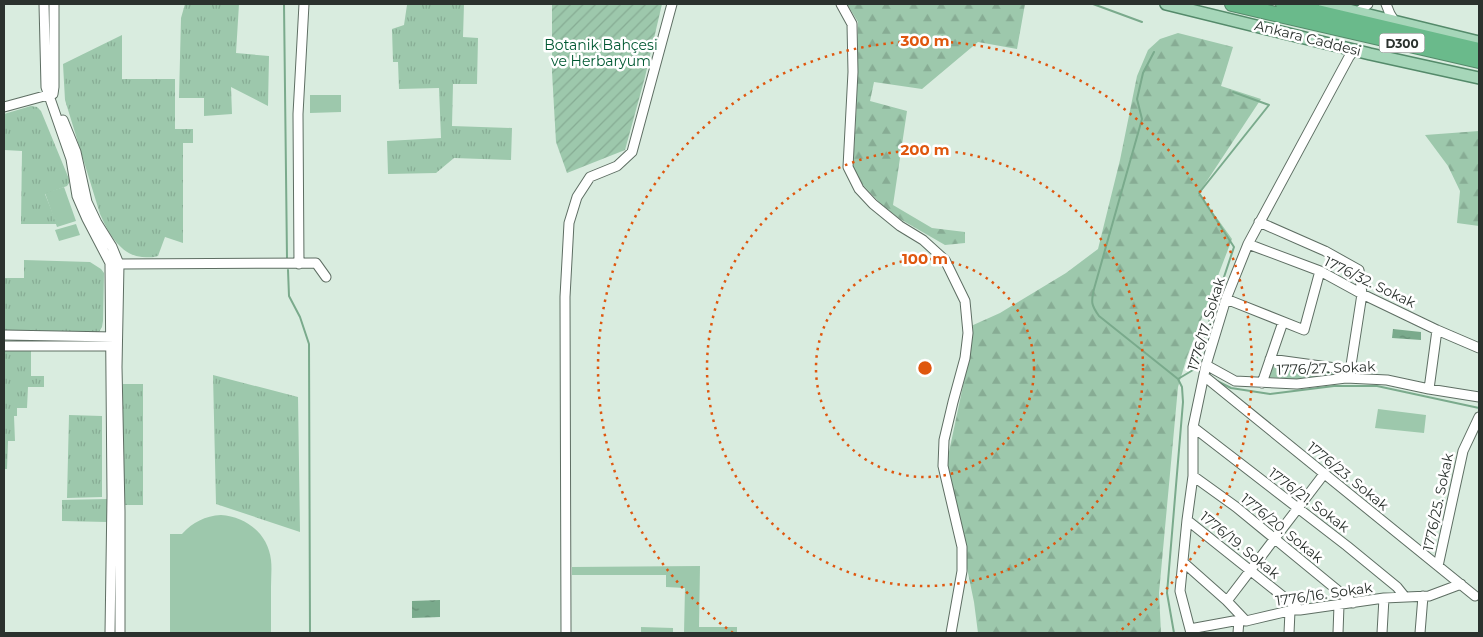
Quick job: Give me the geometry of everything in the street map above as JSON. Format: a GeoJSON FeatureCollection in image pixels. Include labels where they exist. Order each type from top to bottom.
{"type":"FeatureCollection","features":[{"type":"Feature","properties":{"kind":"highway","name":"Ankara Caddesi"},"geometry":{"type":"LineString","coordinates":[[1232,4],[1326,14],[1479,61]]}},
{"type":"Feature","properties":{"kind":"highway","name":"Ankara Caddesi"},"geometry":{"type":"LineString","coordinates":[[1284,4],[1479,50]]}},
{"type":"Feature","properties":{"kind":"main road","name":"Ankara Caddesi"},"geometry":{"type":"LineString","coordinates":[[1166,4],[1479,78]]}},
{"type":"Feature","properties":{"kind":"main road","name":"Ankara Caddesi"},"geometry":{"type":"LineString","coordinates":[[1326,14],[1358,12],[1479,42]]}},
{"type":"Feature","properties":{"kind":"street"},"geometry":{"type":"LineString","coordinates":[[44,4],[46,88],[51,94],[76,152],[87,202],[112,247],[115,264],[116,511],[120,633]]}},
{"type":"Feature","properties":{"kind":"street"},"geometry":{"type":"LineString","coordinates":[[51,94],[54,87],[54,4]]}},
{"type":"Feature","properties":{"kind":"street"},"geometry":{"type":"LineString","coordinates":[[299,264],[298,114],[304,4]]}},
{"type":"Feature","properties":{"kind":"street"},"geometry":{"type":"LineString","coordinates":[[566,633],[565,297],[569,223],[577,197],[590,177],[617,166],[632,152],[672,4]]}},
{"type":"Feature","properties":{"kind":"street"},"geometry":{"type":"LineString","coordinates":[[841,4],[852,24],[852,98],[848,168],[859,189],[872,204],[900,226],[923,240],[945,260],[965,301],[968,333],[965,358],[952,402],[944,440],[943,466],[962,547],[962,571],[951,633]]}},
{"type":"Feature","properties":{"kind":"street"},"geometry":{"type":"LineString","coordinates":[[1358,12],[1368,4]]}},
{"type":"Feature","properties":{"kind":"street"},"geometry":{"type":"LineString","coordinates":[[1386,4],[1395,22]]}},
{"type":"Feature","properties":{"kind":"street","name":"1776/17. Sokak"},"geometry":{"type":"LineString","coordinates":[[1191,631],[1180,592],[1192,476],[1193,427],[1206,365],[1226,299],[1248,244],[1355,49]]}},
{"type":"Feature","properties":{"kind":"street"},"geometry":{"type":"LineString","coordinates":[[4,107],[51,94]]}},
{"type":"Feature","properties":{"kind":"street"},"geometry":{"type":"LineString","coordinates":[[1259,222],[1325,251],[1359,270],[1362,294],[1350,374],[1270,359]]}},
{"type":"Feature","properties":{"kind":"street","name":"1776/32. Sokak"},"geometry":{"type":"LineString","coordinates":[[1248,244],[1320,272],[1362,294],[1479,348]]}},
{"type":"Feature","properties":{"kind":"street"},"geometry":{"type":"LineString","coordinates":[[115,264],[316,263],[326,277]]}},
{"type":"Feature","properties":{"kind":"street"},"geometry":{"type":"LineString","coordinates":[[1226,299],[1304,330],[1320,272]]}},
{"type":"Feature","properties":{"kind":"street"},"geometry":{"type":"LineString","coordinates":[[1262,383],[1283,322]]}},
{"type":"Feature","properties":{"kind":"street"},"geometry":{"type":"LineString","coordinates":[[1429,389],[1438,330]]}},
{"type":"Feature","properties":{"kind":"street"},"geometry":{"type":"LineString","coordinates":[[4,335],[114,336]]}},
{"type":"Feature","properties":{"kind":"street"},"geometry":{"type":"LineString","coordinates":[[4,346],[114,346]]}},
{"type":"Feature","properties":{"kind":"street","name":"1776/27. Sokak"},"geometry":{"type":"LineString","coordinates":[[1206,365],[1235,381],[1297,384],[1350,374],[1479,397]]}},
{"type":"Feature","properties":{"kind":"street","name":"1776/23. Sokak"},"geometry":{"type":"LineString","coordinates":[[1204,376],[1475,596]]}},
{"type":"Feature","properties":{"kind":"street","name":"1776/25. Sokak"},"geometry":{"type":"LineString","coordinates":[[1438,566],[1463,451],[1479,417]]}},
{"type":"Feature","properties":{"kind":"street","name":"1776/21. Sokak"},"geometry":{"type":"LineString","coordinates":[[1193,427],[1299,508],[1397,587],[1405,597]]}},
{"type":"Feature","properties":{"kind":"street"},"geometry":{"type":"LineString","coordinates":[[1227,601],[1324,474]]}},
{"type":"Feature","properties":{"kind":"street","name":"1776/20. Sokak"},"geometry":{"type":"LineString","coordinates":[[1192,476],[1236,508],[1353,603]]}},
{"type":"Feature","properties":{"kind":"street"},"geometry":{"type":"LineString","coordinates":[[110,633],[116,511]]}},
{"type":"Feature","properties":{"kind":"street","name":"1776/19. Sokak"},"geometry":{"type":"LineString","coordinates":[[1187,520],[1300,610]]}},
{"type":"Feature","properties":{"kind":"street"},"geometry":{"type":"LineString","coordinates":[[1183,562],[1227,601],[1243,620],[1238,633]]}},
{"type":"Feature","properties":{"kind":"street","name":"1776/16. Sokak"},"geometry":{"type":"LineString","coordinates":[[1191,631],[1290,611],[1384,598],[1429,596],[1461,584]]}},
{"type":"Feature","properties":{"kind":"street"},"geometry":{"type":"LineString","coordinates":[[1420,633],[1423,596]]}},
{"type":"Feature","properties":{"kind":"street"},"geometry":{"type":"LineString","coordinates":[[1382,633],[1384,598]]}},
{"type":"Feature","properties":{"kind":"street"},"geometry":{"type":"LineString","coordinates":[[1338,633],[1339,605]]}},
{"type":"Feature","properties":{"kind":"street"},"geometry":{"type":"LineString","coordinates":[[1289,633],[1290,611]]}},
{"type":"Feature","properties":{"kind":"green space"},"geometry":{"type":"Polygon","coordinates":[[[185,4],[239,4],[236,53],[269,56],[268,106],[231,87],[232,114],[204,116],[204,98],[179,98],[181,18],[185,4]]]}},
{"type":"Feature","properties":{"kind":"green space"},"geometry":{"type":"Polygon","coordinates":[[[464,4],[463,37],[478,38],[477,84],[453,84],[452,126],[512,128],[511,160],[454,158],[436,173],[388,174],[387,141],[441,138],[439,88],[399,89],[398,62],[393,62],[392,29],[404,25],[407,5],[464,4]]]}},
{"type":"Feature","properties":{"kind":"green space","name":"Botanik Bahçesi ve Herbaryum"},"geometry":{"type":"Polygon","coordinates":[[[552,4],[662,4],[625,150],[567,173],[556,142],[552,72],[552,4]]]}},
{"type":"Feature","properties":{"kind":"green space"},"geometry":{"type":"Polygon","coordinates":[[[847,4],[1025,4],[1017,49],[978,42],[922,89],[874,82],[870,101],[907,111],[893,205],[932,228],[965,232],[965,243],[945,245],[900,219],[881,204],[861,183],[853,167],[857,100],[858,22],[847,4]]]}},
{"type":"Feature","properties":{"kind":"green space"},"geometry":{"type":"Polygon","coordinates":[[[1178,33],[1233,47],[1221,86],[1261,99],[1199,193],[1232,239],[1187,357],[1178,387],[1159,593],[1161,633],[978,633],[974,602],[946,466],[970,353],[971,326],[1000,313],[1066,273],[1098,249],[1120,160],[1137,76],[1148,50],[1160,39],[1178,33]]]}},
{"type":"Feature","properties":{"kind":"green space"},"geometry":{"type":"Polygon","coordinates":[[[122,35],[122,79],[175,79],[175,129],[193,129],[193,143],[183,143],[183,243],[165,237],[158,256],[154,257],[142,257],[127,252],[116,242],[107,228],[100,214],[65,100],[63,64],[122,35]]]}},
{"type":"Feature","properties":{"kind":"green space"},"geometry":{"type":"Polygon","coordinates":[[[310,95],[341,95],[341,112],[310,113],[310,95]]]}},
{"type":"Feature","properties":{"kind":"green space"},"geometry":{"type":"Polygon","coordinates":[[[31,106],[37,107],[41,111],[69,179],[67,186],[45,194],[57,224],[21,224],[22,151],[4,150],[4,114],[31,106]]]}},
{"type":"Feature","properties":{"kind":"green space"},"geometry":{"type":"Polygon","coordinates":[[[1479,131],[1479,226],[1457,223],[1460,191],[1448,166],[1425,135],[1479,131]]]}},
{"type":"Feature","properties":{"kind":"green space"},"geometry":{"type":"Polygon","coordinates":[[[64,187],[76,221],[57,227],[45,193],[64,187]]]}},
{"type":"Feature","properties":{"kind":"green space"},"geometry":{"type":"Polygon","coordinates":[[[76,224],[80,235],[59,241],[55,230],[76,224]]]}},
{"type":"Feature","properties":{"kind":"green space"},"geometry":{"type":"Polygon","coordinates":[[[24,260],[90,262],[101,269],[104,273],[103,321],[99,332],[4,331],[4,278],[24,278],[24,260]]]}},
{"type":"Feature","properties":{"kind":"green space"},"geometry":{"type":"Polygon","coordinates":[[[4,351],[31,351],[31,376],[44,376],[44,387],[28,387],[27,408],[17,408],[17,416],[14,416],[15,441],[8,441],[7,469],[4,469],[4,351]]]}},
{"type":"Feature","properties":{"kind":"green space"},"geometry":{"type":"Polygon","coordinates":[[[1272,365],[1343,373],[1299,380],[1269,377],[1272,365]]]}},
{"type":"Feature","properties":{"kind":"green space"},"geometry":{"type":"Polygon","coordinates":[[[213,375],[298,397],[300,532],[216,504],[213,375]]]}},
{"type":"Feature","properties":{"kind":"green space"},"geometry":{"type":"Polygon","coordinates":[[[123,384],[143,384],[143,505],[123,505],[123,384]]]}},
{"type":"Feature","properties":{"kind":"green space"},"geometry":{"type":"Polygon","coordinates":[[[1378,409],[1426,415],[1424,433],[1375,428],[1378,409]]]}},
{"type":"Feature","properties":{"kind":"green space"},"geometry":{"type":"Polygon","coordinates":[[[69,415],[102,416],[102,497],[67,498],[69,415]]]}},
{"type":"Feature","properties":{"kind":"green space"},"geometry":{"type":"Polygon","coordinates":[[[107,499],[107,522],[62,521],[62,500],[107,499]]]}},
{"type":"Feature","properties":{"kind":"green space"},"geometry":{"type":"Polygon","coordinates":[[[221,515],[239,519],[254,528],[260,534],[269,550],[271,563],[271,633],[170,633],[170,534],[182,534],[200,520],[221,515]]]}},
{"type":"Feature","properties":{"kind":"green space"},"geometry":{"type":"Polygon","coordinates":[[[700,566],[699,627],[737,627],[737,633],[684,633],[685,588],[666,587],[666,575],[572,575],[572,567],[700,566]]]}},
{"type":"Feature","properties":{"kind":"green space"},"geometry":{"type":"Polygon","coordinates":[[[641,627],[673,628],[673,633],[641,633],[641,627]]]}},
{"type":"Feature","properties":{"kind":"water"},"geometry":{"type":"Polygon","coordinates":[[[1393,329],[1421,332],[1421,340],[1392,338],[1393,329]]]}},
{"type":"Feature","properties":{"kind":"water"},"geometry":{"type":"Polygon","coordinates":[[[440,600],[440,617],[412,618],[412,601],[440,600]]]}},
{"type":"Feature","properties":{"kind":"waterway"},"geometry":{"type":"LineString","coordinates":[[284,4],[287,258]]}},
{"type":"Feature","properties":{"kind":"waterway"},"geometry":{"type":"LineString","coordinates":[[1093,4],[1142,22]]}},
{"type":"Feature","properties":{"kind":"waterway"},"geometry":{"type":"LineString","coordinates":[[1154,52],[1143,73],[1137,99],[1142,119],[1092,300],[1099,316],[1178,379],[1182,387],[1183,402],[1167,593],[1174,633]]}},
{"type":"Feature","properties":{"kind":"waterway"},"geometry":{"type":"LineString","coordinates":[[1178,379],[1193,370],[1234,247],[1199,193],[1269,105],[1233,92]]}},
{"type":"Feature","properties":{"kind":"waterway"},"geometry":{"type":"LineString","coordinates":[[288,270],[289,296],[300,317],[309,344],[310,633]]}},
{"type":"Feature","properties":{"kind":"waterway"},"geometry":{"type":"LineString","coordinates":[[1215,380],[1231,388],[1270,394],[1334,386],[1377,386],[1479,408]]}}]}
